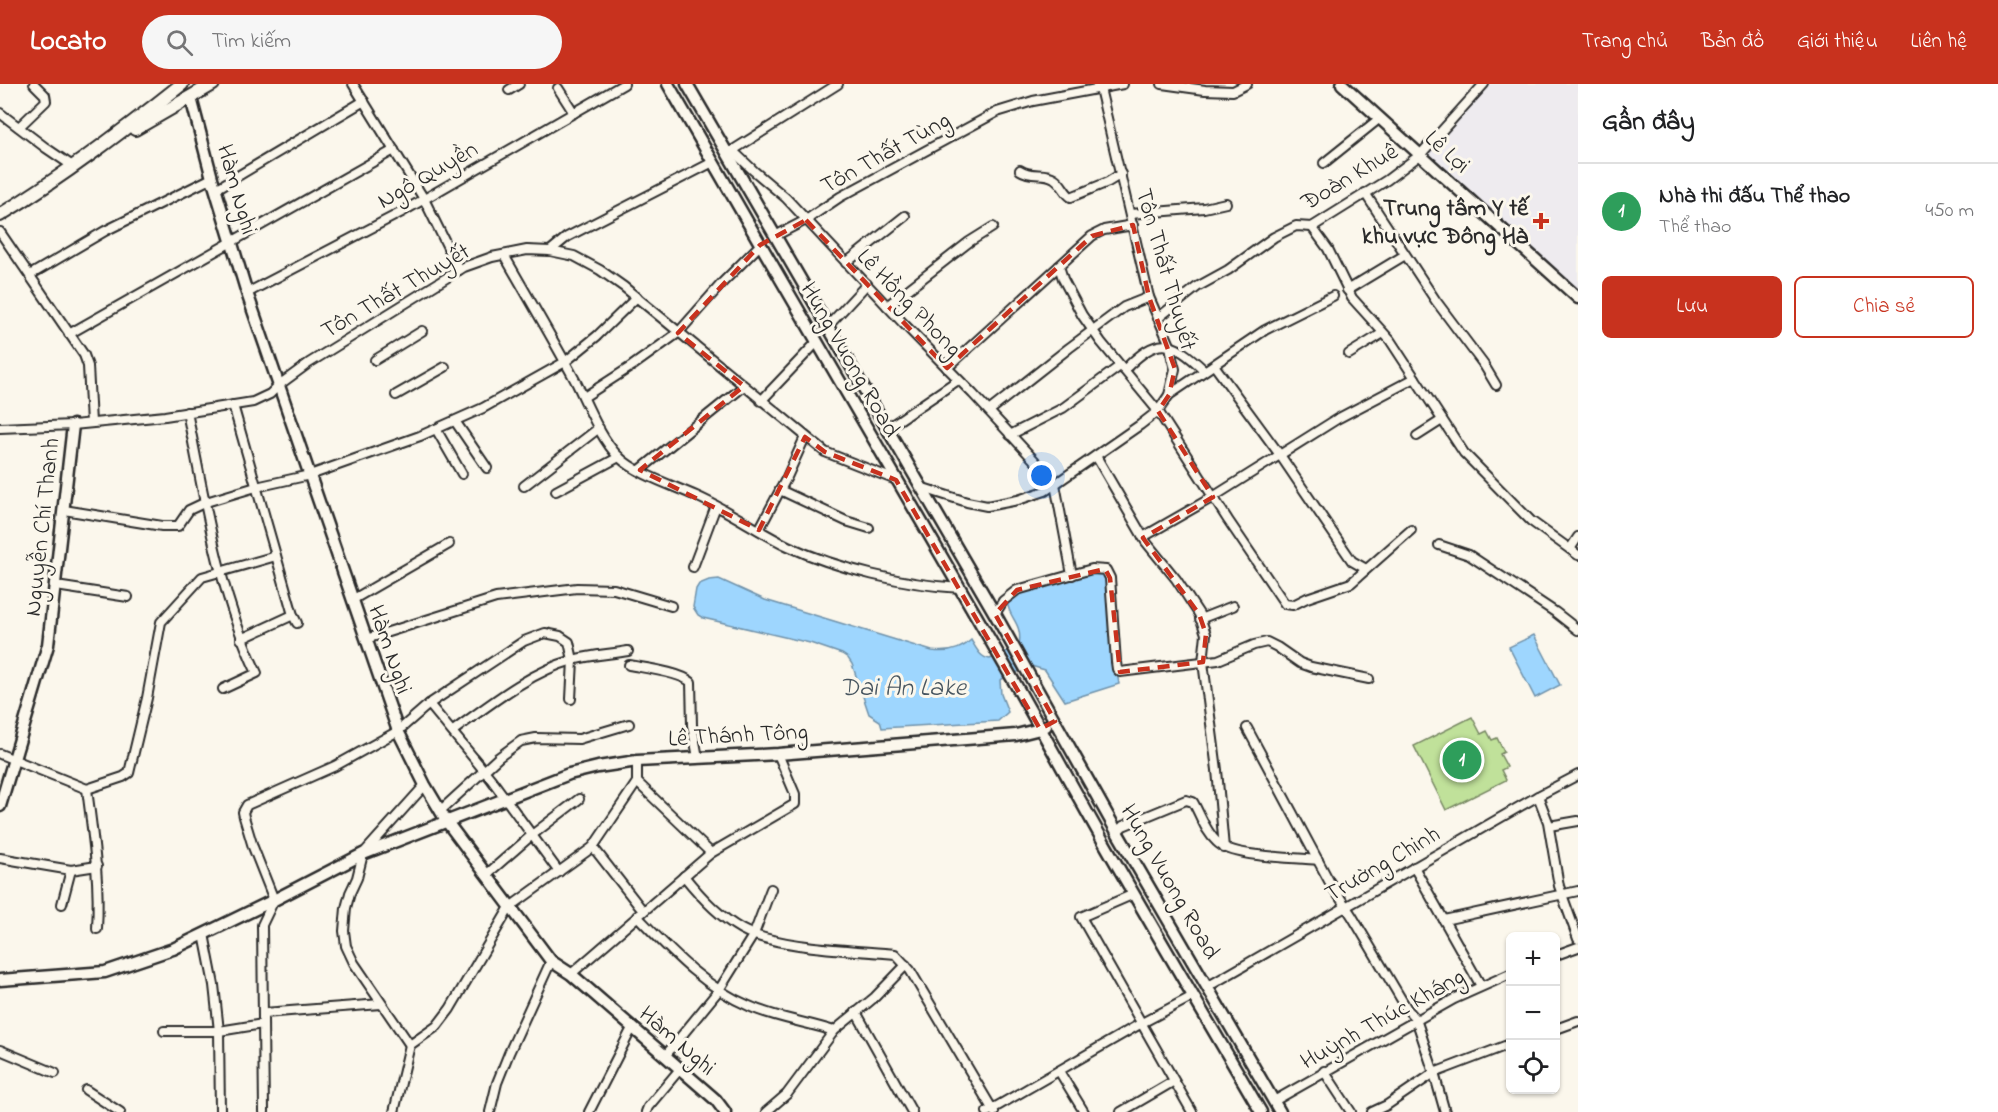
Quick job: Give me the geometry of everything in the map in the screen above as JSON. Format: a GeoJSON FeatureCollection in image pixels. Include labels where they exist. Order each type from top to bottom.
{"type":"FeatureCollection","features":[{"type":"Feature","properties":{"kind":"main road"},"geometry":{"type":"LineString","coordinates":[[0,215],[103,147],[183,84],[191,98]]}},
{"type":"Feature","properties":{"kind":"main road"},"geometry":{"type":"LineString","coordinates":[[103,147],[213,84]]}},
{"type":"Feature","properties":{"kind":"street"},"geometry":{"type":"LineString","coordinates":[[19,127],[46,101],[45,94],[34,84]]}},
{"type":"Feature","properties":{"kind":"street"},"geometry":{"type":"LineString","coordinates":[[353,84],[424,199],[459,270]]}},
{"type":"Feature","properties":{"kind":"street"},"geometry":{"type":"LineString","coordinates":[[509,90],[519,84]]}},
{"type":"Feature","properties":{"kind":"street","name":"Hung Vuong Road"},"geometry":{"type":"LineString","coordinates":[[668,84],[999,654],[1258,1111]]}},
{"type":"Feature","properties":{"kind":"street","name":"Hung Vuong Road"},"geometry":{"type":"LineString","coordinates":[[687,84],[730,152],[775,236],[995,614],[1117,832],[1280,1112]]}},
{"type":"Feature","properties":{"kind":"street"},"geometry":{"type":"LineString","coordinates":[[550,251],[567,237],[713,162],[837,84]]}},
{"type":"Feature","properties":{"kind":"street","name":"Tôn Thất Tùng"},"geometry":{"type":"LineString","coordinates":[[775,236],[997,112],[1033,101],[1100,86],[1123,84]]}},
{"type":"Feature","properties":{"kind":"street"},"geometry":{"type":"LineString","coordinates":[[1162,84],[1233,91],[1247,84]]}},
{"type":"Feature","properties":{"kind":"street","name":"Lê Lợi"},"geometry":{"type":"LineString","coordinates":[[1342,84],[1578,298]]}},
{"type":"Feature","properties":{"kind":"street","name":"Đoàn Khuê"},"geometry":{"type":"LineString","coordinates":[[1158,318],[1197,287],[1228,270],[1274,237],[1296,226],[1312,227],[1387,180],[1420,155],[1482,84]]}},
{"type":"Feature","properties":{"kind":"street","name":"Ngô Quyền"},"geometry":{"type":"LineString","coordinates":[[247,293],[400,213],[618,85]]}},
{"type":"Feature","properties":{"kind":"street","name":"Tôn Thất Thuyết"},"geometry":{"type":"LineString","coordinates":[[920,487],[987,506],[1018,500],[1045,491],[1158,411],[1169,394],[1174,369],[1170,345],[1149,297],[1100,86]]}},
{"type":"Feature","properties":{"kind":"street"},"geometry":{"type":"LineString","coordinates":[[558,88],[574,112]]}},
{"type":"Feature","properties":{"kind":"street","name":"Hàm Nghi"},"geometry":{"type":"LineString","coordinates":[[191,98],[247,293],[398,730],[425,785],[447,822],[551,961],[571,974],[716,1100],[724,1112]]}},
{"type":"Feature","properties":{"kind":"street"},"geometry":{"type":"LineString","coordinates":[[30,275],[105,231],[214,184],[363,101]]}},
{"type":"Feature","properties":{"kind":"street"},"geometry":{"type":"LineString","coordinates":[[0,113],[74,167]]}},
{"type":"Feature","properties":{"kind":"street"},"geometry":{"type":"LineString","coordinates":[[1324,163],[1380,118]]}},
{"type":"Feature","properties":{"kind":"street"},"geometry":{"type":"LineString","coordinates":[[69,334],[394,150]]}},
{"type":"Feature","properties":{"kind":"street","name":"Lê Hồng Phong"},"geometry":{"type":"LineString","coordinates":[[730,152],[786,198],[989,411],[1055,484]]}},
{"type":"Feature","properties":{"kind":"street"},"geometry":{"type":"LineString","coordinates":[[1020,170],[1028,175],[1053,177],[1071,197],[1108,182],[1121,174]]}},
{"type":"Feature","properties":{"kind":"street"},"geometry":{"type":"LineString","coordinates":[[1365,193],[1436,301],[1484,365],[1496,385]]}},
{"type":"Feature","properties":{"kind":"street"},"geometry":{"type":"LineString","coordinates":[[1130,214],[1204,208],[1226,203]]}},
{"type":"Feature","properties":{"kind":"street"},"geometry":{"type":"LineString","coordinates":[[846,263],[905,216]]}},
{"type":"Feature","properties":{"kind":"street"},"geometry":{"type":"LineString","coordinates":[[947,368],[1030,295],[1092,236],[1104,230],[1133,225]]}},
{"type":"Feature","properties":{"kind":"street"},"geometry":{"type":"LineString","coordinates":[[887,306],[969,242],[993,227]]}},
{"type":"Feature","properties":{"kind":"street"},"geometry":{"type":"LineString","coordinates":[[1312,227],[1328,249],[1347,290],[1360,310],[1383,333],[1473,464],[1531,521],[1578,555]]}},
{"type":"Feature","properties":{"kind":"street"},"geometry":{"type":"LineString","coordinates":[[0,232],[84,355],[88,366],[91,423]]}},
{"type":"Feature","properties":{"kind":"street"},"geometry":{"type":"LineString","coordinates":[[584,398],[678,333],[723,282],[760,245],[775,236]]}},
{"type":"Feature","properties":{"kind":"street","name":"Tôn Thất Thuyết"},"geometry":{"type":"LineString","coordinates":[[0,428],[73,425],[253,402],[270,394],[309,363],[459,270],[492,257],[526,250],[550,251],[574,256],[600,270],[637,297],[825,452],[896,480]]}},
{"type":"Feature","properties":{"kind":"street"},"geometry":{"type":"LineString","coordinates":[[504,255],[565,362],[599,428],[619,457],[639,470],[670,486],[697,496],[787,546],[819,559],[931,587],[960,588]]}},
{"type":"Feature","properties":{"kind":"street"},"geometry":{"type":"LineString","coordinates":[[1347,290],[1406,255]]}},
{"type":"Feature","properties":{"kind":"street"},"geometry":{"type":"LineString","coordinates":[[1059,266],[1074,302],[1092,330],[1158,411],[1286,604],[1293,605],[1351,583],[1411,530]]}},
{"type":"Feature","properties":{"kind":"street"},"geometry":{"type":"LineString","coordinates":[[761,401],[829,329],[867,284]]}},
{"type":"Feature","properties":{"kind":"street"},"geometry":{"type":"LineString","coordinates":[[1169,394],[1265,330],[1334,296]]}},
{"type":"Feature","properties":{"kind":"street"},"geometry":{"type":"LineString","coordinates":[[64,510],[162,526],[178,526],[189,510],[206,502],[256,487],[310,475],[436,429],[483,408],[565,362],[597,336],[637,297]]}},
{"type":"Feature","properties":{"kind":"street"},"geometry":{"type":"LineString","coordinates":[[989,411],[1124,307],[1149,297]]}},
{"type":"Feature","properties":{"kind":"street"},"geometry":{"type":"LineString","coordinates":[[375,360],[422,331]]}},
{"type":"Feature","properties":{"kind":"street"},"geometry":{"type":"LineString","coordinates":[[1349,354],[1383,333]]}},
{"type":"Feature","properties":{"kind":"street"},"geometry":{"type":"LineString","coordinates":[[1010,435],[1063,408],[1151,347],[1170,345],[1184,353],[1204,370]]}},
{"type":"Feature","properties":{"kind":"street"},"geometry":{"type":"LineString","coordinates":[[1214,365],[1280,454],[1352,561],[1366,570]]}},
{"type":"Feature","properties":{"kind":"street"},"geometry":{"type":"LineString","coordinates":[[396,395],[445,367]]}},
{"type":"Feature","properties":{"kind":"street"},"geometry":{"type":"LineString","coordinates":[[1143,537],[1213,497],[1337,419],[1415,378]]}},
{"type":"Feature","properties":{"kind":"street"},"geometry":{"type":"LineString","coordinates":[[886,429],[957,380]]}},
{"type":"Feature","properties":{"kind":"street"},"geometry":{"type":"LineString","coordinates":[[639,470],[744,386]]}},
{"type":"Feature","properties":{"kind":"street"},"geometry":{"type":"LineString","coordinates":[[232,405],[297,623]]}},
{"type":"Feature","properties":{"kind":"street"},"geometry":{"type":"LineString","coordinates":[[188,412],[221,571],[234,621],[257,673],[223,689]]}},
{"type":"Feature","properties":{"kind":"street"},"geometry":{"type":"LineString","coordinates":[[1417,436],[1442,420]]}},
{"type":"Feature","properties":{"kind":"street"},"geometry":{"type":"LineString","coordinates":[[455,421],[487,468]]}},
{"type":"Feature","properties":{"kind":"street","name":"Nguyễn Chí Thanh"},"geometry":{"type":"LineString","coordinates":[[0,806],[48,645],[73,425]]}},
{"type":"Feature","properties":{"kind":"street"},"geometry":{"type":"LineString","coordinates":[[524,486],[599,428]]}},
{"type":"Feature","properties":{"kind":"street"},"geometry":{"type":"LineString","coordinates":[[436,429],[462,474]]}},
{"type":"Feature","properties":{"kind":"street"},"geometry":{"type":"LineString","coordinates":[[759,530],[806,437]]}},
{"type":"Feature","properties":{"kind":"street"},"geometry":{"type":"LineString","coordinates":[[1096,456],[1143,537],[1176,579],[1200,619],[1206,634],[1203,662],[1224,848]]}},
{"type":"Feature","properties":{"kind":"street"},"geometry":{"type":"LineString","coordinates":[[556,491],[619,457]]}},
{"type":"Feature","properties":{"kind":"street"},"geometry":{"type":"LineString","coordinates":[[896,480],[920,487]]}},
{"type":"Feature","properties":{"kind":"street"},"geometry":{"type":"LineString","coordinates":[[1055,484],[1072,575]]}},
{"type":"Feature","properties":{"kind":"street"},"geometry":{"type":"LineString","coordinates":[[780,490],[846,521],[869,528]]}},
{"type":"Feature","properties":{"kind":"street"},"geometry":{"type":"LineString","coordinates":[[693,567],[716,506]]}},
{"type":"Feature","properties":{"kind":"street"},"geometry":{"type":"LineString","coordinates":[[1570,549],[1578,537]]}},
{"type":"Feature","properties":{"kind":"street"},"geometry":{"type":"LineString","coordinates":[[352,600],[448,544]]}},
{"type":"Feature","properties":{"kind":"street"},"geometry":{"type":"LineString","coordinates":[[1439,546],[1469,555],[1578,630]]}},
{"type":"Feature","properties":{"kind":"street"},"geometry":{"type":"LineString","coordinates":[[0,754],[87,789],[129,773],[147,698],[161,622],[202,577],[276,556]]}},
{"type":"Feature","properties":{"kind":"street"},"geometry":{"type":"LineString","coordinates":[[995,614],[1003,601],[1013,592],[1101,569],[1106,570],[1110,578],[1116,663],[1120,672],[1218,660],[1267,642],[1300,663],[1369,679]]}},
{"type":"Feature","properties":{"kind":"street"},"geometry":{"type":"LineString","coordinates":[[56,586],[128,597]]}},
{"type":"Feature","properties":{"kind":"street"},"geometry":{"type":"LineString","coordinates":[[366,639],[496,598],[577,588],[614,589],[671,606]]}},
{"type":"Feature","properties":{"kind":"street"},"geometry":{"type":"LineString","coordinates":[[1200,619],[1233,606]]}},
{"type":"Feature","properties":{"kind":"street"},"geometry":{"type":"LineString","coordinates":[[241,639],[293,615]]}},
{"type":"Feature","properties":{"kind":"street"},"geometry":{"type":"LineString","coordinates":[[264,1112],[262,925],[274,900],[244,817],[243,812],[247,805],[335,766],[398,730],[429,704],[508,651],[524,641],[545,633],[556,634],[566,639],[571,646],[573,660],[571,699]]}},
{"type":"Feature","properties":{"kind":"street"},"geometry":{"type":"LineString","coordinates":[[453,731],[511,689],[535,676],[573,660],[628,651]]}},
{"type":"Feature","properties":{"kind":"street"},"geometry":{"type":"LineString","coordinates":[[629,665],[679,676],[691,682],[692,725],[698,758]]}},
{"type":"Feature","properties":{"kind":"street"},"geometry":{"type":"LineString","coordinates":[[429,704],[484,770],[559,872]]}},
{"type":"Feature","properties":{"kind":"street","name":"Lê Thánh Tông"},"geometry":{"type":"LineString","coordinates":[[0,980],[105,972],[173,949],[363,854],[569,774],[598,766],[637,760],[777,754],[1016,735],[1040,729],[1055,720]]}},
{"type":"Feature","properties":{"kind":"street"},"geometry":{"type":"LineString","coordinates":[[440,811],[510,748],[528,739],[579,739],[629,724]]}},
{"type":"Feature","properties":{"kind":"street"},"geometry":{"type":"LineString","coordinates":[[1248,728],[1329,881],[1407,1009],[1416,1019],[1445,1112]]}},
{"type":"Feature","properties":{"kind":"street"},"geometry":{"type":"LineString","coordinates":[[571,974],[711,853],[795,804],[795,794],[777,754]]}},
{"type":"Feature","properties":{"kind":"street"},"geometry":{"type":"LineString","coordinates":[[394,1112],[410,1045],[437,1026],[450,1009],[510,907],[593,847],[637,782],[637,760]]}},
{"type":"Feature","properties":{"kind":"street","name":"Trường Chinh"},"geometry":{"type":"LineString","coordinates":[[1207,987],[1578,775]]}},
{"type":"Feature","properties":{"kind":"street"},"geometry":{"type":"LineString","coordinates":[[637,782],[711,853]]}},
{"type":"Feature","properties":{"kind":"street"},"geometry":{"type":"LineString","coordinates":[[410,1045],[354,963],[344,939],[346,908],[363,854],[425,785]]}},
{"type":"Feature","properties":{"kind":"street"},"geometry":{"type":"LineString","coordinates":[[87,789],[97,866],[99,902],[97,929]]}},
{"type":"Feature","properties":{"kind":"street"},"geometry":{"type":"LineString","coordinates":[[1538,796],[1549,826],[1562,895],[1578,939]]}},
{"type":"Feature","properties":{"kind":"street"},"geometry":{"type":"LineString","coordinates":[[486,875],[532,835],[579,799]]}},
{"type":"Feature","properties":{"kind":"street"},"geometry":{"type":"LineString","coordinates":[[1103,840],[1123,826],[1186,800],[1193,802],[1210,834],[1224,848],[1252,855],[1318,860]]}},
{"type":"Feature","properties":{"kind":"street"},"geometry":{"type":"LineString","coordinates":[[1549,826],[1578,821]]}},
{"type":"Feature","properties":{"kind":"street"},"geometry":{"type":"LineString","coordinates":[[593,847],[640,914],[679,959],[719,990],[750,1007],[834,1031]]}},
{"type":"Feature","properties":{"kind":"street"},"geometry":{"type":"LineString","coordinates":[[0,858],[71,870],[97,866]]}},
{"type":"Feature","properties":{"kind":"street"},"geometry":{"type":"LineString","coordinates":[[1414,867],[1481,986]]}},
{"type":"Feature","properties":{"kind":"street"},"geometry":{"type":"LineString","coordinates":[[62,904],[71,870]]}},
{"type":"Feature","properties":{"kind":"street"},"geometry":{"type":"LineString","coordinates":[[684,876],[699,895],[718,912],[741,929],[766,939],[895,954],[906,965],[991,1111],[1207,987]]}},
{"type":"Feature","properties":{"kind":"street"},"geometry":{"type":"LineString","coordinates":[[1149,885],[1081,917],[1192,1112]]}},
{"type":"Feature","properties":{"kind":"street"},"geometry":{"type":"LineString","coordinates":[[665,1056],[719,990],[754,934],[771,889]]}},
{"type":"Feature","properties":{"kind":"street"},"geometry":{"type":"LineString","coordinates":[[1444,920],[1578,891]]}},
{"type":"Feature","properties":{"kind":"street"},"geometry":{"type":"LineString","coordinates":[[204,934],[214,985],[219,1031],[219,1112]]}},
{"type":"Feature","properties":{"kind":"street"},"geometry":{"type":"LineString","coordinates":[[1560,954],[1578,947]]}},
{"type":"Feature","properties":{"kind":"street"},"geometry":{"type":"LineString","coordinates":[[490,1112],[489,1108],[497,1083],[509,1053],[551,961]]}},
{"type":"Feature","properties":{"kind":"street"},"geometry":{"type":"LineString","coordinates":[[766,1112],[787,1094],[834,1031],[875,997],[906,965]]}},
{"type":"Feature","properties":{"kind":"street","name":"Huỳnh Thúc Kháng"},"geometry":{"type":"LineString","coordinates":[[1274,1101],[1416,1019],[1481,986],[1506,977]]}},
{"type":"Feature","properties":{"kind":"street"},"geometry":{"type":"LineString","coordinates":[[264,1013],[381,1004]]}},
{"type":"Feature","properties":{"kind":"street"},"geometry":{"type":"LineString","coordinates":[[856,1012],[912,1112]]}},
{"type":"Feature","properties":{"kind":"street"},"geometry":{"type":"LineString","coordinates":[[1560,1028],[1578,1021]]}},
{"type":"Feature","properties":{"kind":"street"},"geometry":{"type":"LineString","coordinates":[[164,1031],[219,1031],[263,1024]]}},
{"type":"Feature","properties":{"kind":"street"},"geometry":{"type":"LineString","coordinates":[[589,1112],[632,1028]]}},
{"type":"Feature","properties":{"kind":"street"},"geometry":{"type":"LineString","coordinates":[[1372,1112],[1387,1105],[1434,1073],[1506,1046]]}},
{"type":"Feature","properties":{"kind":"street"},"geometry":{"type":"LineString","coordinates":[[0,1050],[55,1073]]}},
{"type":"Feature","properties":{"kind":"street"},"geometry":{"type":"LineString","coordinates":[[646,1112],[680,1069]]}},
{"type":"Feature","properties":{"kind":"street"},"geometry":{"type":"LineString","coordinates":[[1059,1071],[1084,1112]]}},
{"type":"Feature","properties":{"kind":"street"},"geometry":{"type":"LineString","coordinates":[[1324,1071],[1351,1112]]}},
{"type":"Feature","properties":{"kind":"street"},"geometry":{"type":"LineString","coordinates":[[1121,1112],[1174,1081]]}},
{"type":"Feature","properties":{"kind":"street"},"geometry":{"type":"LineString","coordinates":[[86,1090],[120,1112]]}},
{"type":"Feature","properties":{"kind":"street"},"geometry":{"type":"LineString","coordinates":[[1258,1111],[1274,1101]]}},
{"type":"Feature","properties":{"kind":"highlighted area"},"geometry":{"type":"Polygon","coordinates":[[[806,220],[947,368],[1092,236],[1133,225],[1149,297],[1175,369],[1169,395],[1158,411],[1213,497],[1143,538],[1199,614],[1206,634],[1203,662],[1120,672],[1110,578],[1105,569],[1017,590],[995,614],[1055,721],[1040,729],[896,480],[825,452],[805,437],[759,530],[640,470],[744,386],[678,333],[760,245],[806,220]]]}},
{"type":"Feature","properties":{"kind":"shaded area","name":"Trung tâm Y tế khu vực Đông Hà"},"geometry":{"type":"Polygon","coordinates":[[[1490,84],[1578,84],[1578,290],[1429,153],[1490,84]]]}},
{"type":"Feature","properties":{"kind":"green space"},"geometry":{"type":"Polygon","coordinates":[[[1472,717],[1481,734],[1487,731],[1492,740],[1497,738],[1504,752],[1500,754],[1507,767],[1501,770],[1506,780],[1446,810],[1414,746],[1472,717]]]}},
{"type":"Feature","properties":{"kind":"water","name":"Dai An Lake"},"geometry":{"type":"Polygon","coordinates":[[[1099,566],[1108,571],[1114,672],[1117,672],[1119,684],[1065,701],[1045,670],[1031,666],[1000,680],[1001,694],[1008,712],[998,721],[882,728],[880,721],[869,714],[852,664],[842,654],[810,643],[703,618],[693,607],[699,584],[719,579],[765,600],[932,651],[953,650],[971,640],[981,655],[990,659],[1019,646],[1019,632],[1008,607],[1007,601],[1010,596],[1099,566]]]}},
{"type":"Feature","properties":{"kind":"water"},"geometry":{"type":"Polygon","coordinates":[[[1534,635],[1560,685],[1535,698],[1509,647],[1534,635]]]}},
{"type":"Feature","properties":{"kind":"place","name":"Trung tâm Y tế khu vực Đông Hà"},"geometry":{"type":"Point","coordinates":[1541,221]}},
{"type":"Feature","properties":{"kind":"place","name":"Nhà thi đấu Thể thao"},"geometry":{"type":"Point","coordinates":[1462,760]}}]}
